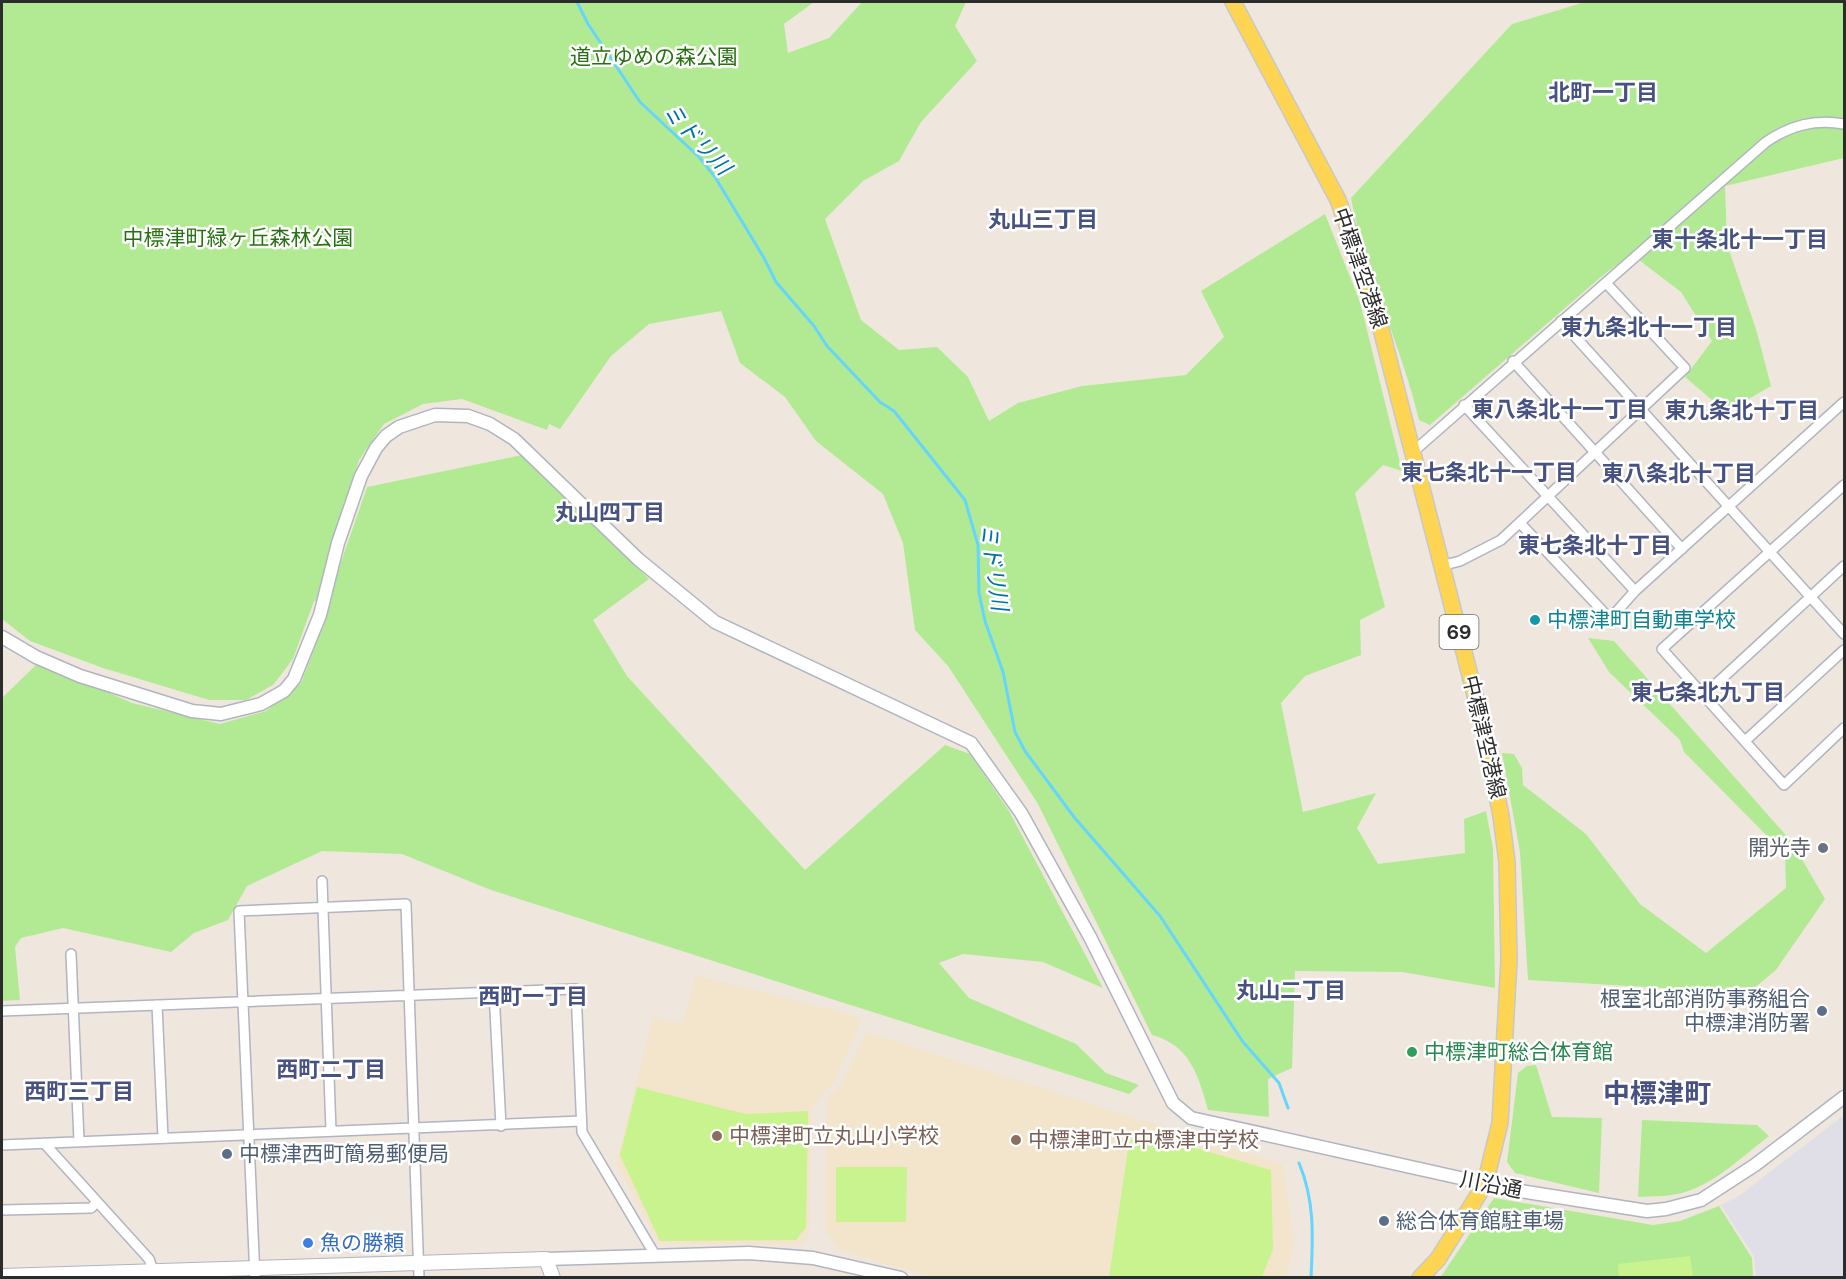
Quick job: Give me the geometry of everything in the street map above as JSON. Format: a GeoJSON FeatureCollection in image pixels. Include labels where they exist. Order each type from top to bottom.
{"type":"FeatureCollection","features":[{"type":"Feature","properties":{"kind":"main road","name":"中標津空港線"},"geometry":{"type":"LineString","coordinates":[[1233,2],[1338,200],[1372,294],[1484,730],[1507,862],[1509,960],[1500,1123],[1485,1184],[1453,1238],[1420,1278]]}},
{"type":"Feature","properties":{"kind":"main road"},"geometry":{"type":"LineString","coordinates":[[2,1276],[418,1270],[546,1260],[553,1278]]}},
{"type":"Feature","properties":{"kind":"street"},"geometry":{"type":"LineString","coordinates":[[1414,451],[1766,142],[1800,125],[1845,124]]}},
{"type":"Feature","properties":{"kind":"street"},"geometry":{"type":"LineString","coordinates":[[1441,566],[1460,561],[1501,540],[1521,524],[1685,368],[1606,282]]}},
{"type":"Feature","properties":{"kind":"street"},"geometry":{"type":"LineString","coordinates":[[1561,321],[1845,634]]}},
{"type":"Feature","properties":{"kind":"street"},"geometry":{"type":"LineString","coordinates":[[1513,362],[1597,451],[1682,549]]}},
{"type":"Feature","properties":{"kind":"street"},"geometry":{"type":"LineString","coordinates":[[1521,524],[1610,619],[1635,591],[1845,402]]}},
{"type":"Feature","properties":{"kind":"street"},"geometry":{"type":"LineString","coordinates":[[1464,405],[1635,591]]}},
{"type":"Feature","properties":{"kind":"street","name":"川沿通"},"geometry":{"type":"LineString","coordinates":[[2,637],[36,657],[80,676],[192,711],[221,714],[271,699],[294,679],[309,646],[320,615],[338,543],[361,476],[376,448],[399,427],[435,415],[468,416],[490,424],[514,439],[638,559],[715,622],[971,743],[1021,813],[1090,937],[1173,1102],[1182,1113],[1205,1123],[1485,1184],[1647,1211],[1701,1200],[1845,1097]]}},
{"type":"Feature","properties":{"kind":"street"},"geometry":{"type":"LineString","coordinates":[[1845,485],[1662,650],[1784,785],[1845,728]]}},
{"type":"Feature","properties":{"kind":"street"},"geometry":{"type":"LineString","coordinates":[[1703,696],[1845,566]]}},
{"type":"Feature","properties":{"kind":"street"},"geometry":{"type":"LineString","coordinates":[[1744,741],[1845,650]]}},
{"type":"Feature","properties":{"kind":"street"},"geometry":{"type":"LineString","coordinates":[[322,881],[331,1131]]}},
{"type":"Feature","properties":{"kind":"street"},"geometry":{"type":"LineString","coordinates":[[255,1273],[239,912],[406,904],[418,1270]]}},
{"type":"Feature","properties":{"kind":"street"},"geometry":{"type":"LineString","coordinates":[[71,954],[79,1142]]}},
{"type":"Feature","properties":{"kind":"street"},"geometry":{"type":"LineString","coordinates":[[2,1011],[576,989],[582,1132],[655,1255]]}},
{"type":"Feature","properties":{"kind":"street"},"geometry":{"type":"LineString","coordinates":[[494,992],[501,1125]]}},
{"type":"Feature","properties":{"kind":"street"},"geometry":{"type":"LineString","coordinates":[[157,1005],[163,1138]]}},
{"type":"Feature","properties":{"kind":"street"},"geometry":{"type":"LineString","coordinates":[[2,1145],[580,1122]]}},
{"type":"Feature","properties":{"kind":"street"},"geometry":{"type":"LineString","coordinates":[[44,1143],[149,1259],[154,1273]]}},
{"type":"Feature","properties":{"kind":"street"},"geometry":{"type":"LineString","coordinates":[[2,1209],[91,1208],[98,1202]]}},
{"type":"Feature","properties":{"kind":"street"},"geometry":{"type":"LineString","coordinates":[[546,1260],[749,1253],[802,1257],[901,1278]]}},
{"type":"Feature","properties":{"kind":"shaded area","name":"中標津町立丸山小学校"},"geometry":{"type":"Polygon","coordinates":[[[696,975],[862,1018],[835,1081],[811,1108],[809,1237],[801,1245],[659,1244],[616,1163],[653,1017],[682,1024],[696,975]]]}},
{"type":"Feature","properties":{"kind":"shaded area","name":"中標津町立中標津中学校"},"geometry":{"type":"Polygon","coordinates":[[[866,1032],[1283,1165],[1294,1244],[1286,1277],[935,1278],[840,1250],[825,1231],[827,1098],[840,1086],[866,1032]]]}},
{"type":"Feature","properties":{"kind":"shaded area"},"geometry":{"type":"Polygon","coordinates":[[[1844,1115],[1844,1277],[1756,1277],[1754,1256],[1721,1205],[1739,1196],[1844,1115]]]}},
{"type":"Feature","properties":{"kind":"green space"},"geometry":{"type":"Polygon","coordinates":[[[2,2],[814,2],[784,24],[788,53],[829,38],[862,2],[966,2],[955,26],[977,61],[921,122],[899,161],[863,181],[825,219],[861,320],[899,350],[937,347],[968,377],[989,421],[1018,403],[1082,386],[1186,375],[1224,337],[1201,291],[1325,214],[1360,302],[1402,471],[1383,465],[1355,493],[1385,607],[1360,620],[1361,655],[1305,676],[1281,703],[1303,812],[1376,793],[1357,828],[1378,864],[1465,853],[1464,819],[1486,811],[1493,848],[1495,988],[1402,972],[1295,971],[1292,1068],[1268,1079],[1269,1117],[1208,1110],[1196,1074],[1184,1054],[1165,1040],[1152,1035],[1038,804],[948,666],[915,630],[903,543],[883,494],[816,441],[785,397],[740,363],[721,311],[649,324],[611,356],[560,429],[549,424],[547,430],[462,399],[423,404],[384,424],[359,460],[316,601],[314,601],[293,659],[273,685],[246,700],[209,700],[103,668],[30,641],[2,619],[2,2]]]}},
{"type":"Feature","properties":{"kind":"green space"},"geometry":{"type":"Polygon","coordinates":[[[1585,2],[1844,2],[1844,158],[1725,186],[1727,244],[1756,329],[1771,386],[1726,412],[1685,377],[1712,341],[1681,292],[1631,254],[1602,276],[1430,425],[1419,420],[1403,364],[1365,254],[1351,198],[1512,24],[1585,2]]]}},
{"type":"Feature","properties":{"kind":"green space"},"geometry":{"type":"Polygon","coordinates":[[[522,455],[649,579],[593,620],[627,676],[805,870],[945,745],[970,754],[1009,811],[1103,988],[1043,962],[963,954],[939,963],[969,998],[1076,1044],[1106,1073],[1139,1085],[1129,1094],[491,890],[402,854],[322,851],[247,886],[228,920],[194,933],[171,952],[63,928],[21,938],[15,947],[20,1000],[2,1001],[2,698],[39,662],[132,703],[220,724],[266,711],[301,683],[323,626],[337,574],[367,487],[522,455]]]}},
{"type":"Feature","properties":{"kind":"green space"},"geometry":{"type":"Polygon","coordinates":[[[1588,638],[1614,641],[1792,842],[1825,899],[1776,970],[1748,993],[1528,980],[1520,852],[1502,753],[1514,754],[1522,768],[1523,785],[1586,834],[1640,904],[1706,953],[1786,888],[1785,854],[1684,752],[1680,740],[1609,672],[1588,638]]]}},
{"type":"Feature","properties":{"kind":"green space"},"geometry":{"type":"Polygon","coordinates":[[[1536,1065],[1552,1117],[1602,1118],[1599,1193],[1515,1173],[1507,1162],[1518,1073],[1527,1066],[1536,1065]]]}},
{"type":"Feature","properties":{"kind":"green space"},"geometry":{"type":"Polygon","coordinates":[[[637,1087],[746,1114],[808,1111],[806,1227],[796,1240],[660,1241],[620,1155],[637,1087]]]}},
{"type":"Feature","properties":{"kind":"green space"},"geometry":{"type":"Polygon","coordinates":[[[1642,1120],[1757,1125],[1769,1136],[1730,1167],[1699,1187],[1676,1194],[1638,1197],[1642,1120]]]}},
{"type":"Feature","properties":{"kind":"green space"},"geometry":{"type":"Polygon","coordinates":[[[1141,1132],[1271,1170],[1273,1249],[1262,1277],[1109,1277],[1129,1142],[1141,1132]]]}},
{"type":"Feature","properties":{"kind":"green space"},"geometry":{"type":"Polygon","coordinates":[[[836,1167],[907,1167],[906,1222],[836,1222],[836,1167]]]}},
{"type":"Feature","properties":{"kind":"green space"},"geometry":{"type":"Polygon","coordinates":[[[1494,1198],[1653,1225],[1680,1221],[1719,1206],[1752,1258],[1753,1277],[1440,1278],[1494,1198]]]}},
{"type":"Feature","properties":{"kind":"green space"},"geometry":{"type":"Polygon","coordinates":[[[1690,1256],[1693,1277],[1619,1277],[1618,1264],[1690,1256]]]}},
{"type":"Feature","properties":{"kind":"waterway","name":"ミドリ川"},"geometry":{"type":"LineString","coordinates":[[577,2],[588,24],[640,102],[699,157],[715,177],[776,282],[814,326],[827,346],[880,402],[894,411],[965,500],[978,545],[979,593],[985,621],[1003,672],[1015,732],[1025,751],[1074,817],[1160,916],[1243,1042],[1279,1083],[1288,1108]]}},
{"type":"Feature","properties":{"kind":"waterway","name":"ミドリ川"},"geometry":{"type":"LineString","coordinates":[[1299,1163],[1310,1205],[1311,1278]]}},
{"type":"Feature","properties":{"kind":"place","name":"中標津町自動車学校"},"geometry":{"type":"Point","coordinates":[1535,620]}},
{"type":"Feature","properties":{"kind":"place","name":"開光寺"},"geometry":{"type":"Point","coordinates":[1823,848]}},
{"type":"Feature","properties":{"kind":"place","name":"根室北部消防事務組合 中標津消防署"},"geometry":{"type":"Point","coordinates":[1822,1011]}},
{"type":"Feature","properties":{"kind":"place","name":"中標津町総合体育館"},"geometry":{"type":"Point","coordinates":[1412,1052]}},
{"type":"Feature","properties":{"kind":"place","name":"中標津町立丸山小学校"},"geometry":{"type":"Point","coordinates":[717,1136]}},
{"type":"Feature","properties":{"kind":"place","name":"中標津町立中標津中学校"},"geometry":{"type":"Point","coordinates":[1016,1140]}},
{"type":"Feature","properties":{"kind":"place","name":"中標津西町簡易郵便局"},"geometry":{"type":"Point","coordinates":[227,1154]}},
{"type":"Feature","properties":{"kind":"place","name":"総合体育館駐車場"},"geometry":{"type":"Point","coordinates":[1384,1221]}},
{"type":"Feature","properties":{"kind":"place","name":"魚の勝頼"},"geometry":{"type":"Point","coordinates":[308,1243]}},
{"type":"Feature","properties":{"kind":"district","name":"北町一丁目"},"geometry":{"type":"Point","coordinates":[1603,92]}},
{"type":"Feature","properties":{"kind":"district","name":"丸山三丁目"},"geometry":{"type":"Point","coordinates":[1043,219]}},
{"type":"Feature","properties":{"kind":"district","name":"東十条北十一丁目"},"geometry":{"type":"Point","coordinates":[1740,239]}},
{"type":"Feature","properties":{"kind":"district","name":"東九条北十一丁目"},"geometry":{"type":"Point","coordinates":[1649,327]}},
{"type":"Feature","properties":{"kind":"district","name":"東八条北十一丁目"},"geometry":{"type":"Point","coordinates":[1560,409]}},
{"type":"Feature","properties":{"kind":"district","name":"東九条北十丁目"},"geometry":{"type":"Point","coordinates":[1742,410]}},
{"type":"Feature","properties":{"kind":"district","name":"東七条北十一丁目"},"geometry":{"type":"Point","coordinates":[1489,472]}},
{"type":"Feature","properties":{"kind":"district","name":"東八条北十丁目"},"geometry":{"type":"Point","coordinates":[1679,473]}},
{"type":"Feature","properties":{"kind":"district","name":"丸山四丁目"},"geometry":{"type":"Point","coordinates":[610,512]}},
{"type":"Feature","properties":{"kind":"district","name":"東七条北十丁目"},"geometry":{"type":"Point","coordinates":[1595,545]}},
{"type":"Feature","properties":{"kind":"district","name":"東七条北九丁目"},"geometry":{"type":"Point","coordinates":[1708,692]}},
{"type":"Feature","properties":{"kind":"district","name":"丸山二丁目"},"geometry":{"type":"Point","coordinates":[1291,990]}},
{"type":"Feature","properties":{"kind":"district","name":"西町一丁目"},"geometry":{"type":"Point","coordinates":[533,996]}},
{"type":"Feature","properties":{"kind":"district","name":"西町二丁目"},"geometry":{"type":"Point","coordinates":[331,1069]}},
{"type":"Feature","properties":{"kind":"district","name":"西町三丁目"},"geometry":{"type":"Point","coordinates":[79,1091]}},
{"type":"Feature","properties":{"kind":"district","name":"中標津町"},"geometry":{"type":"Point","coordinates":[1657,1093]}},
{"type":"Feature","properties":{"kind":"park label","name":"道立ゆめの森公園"},"geometry":{"type":"Point","coordinates":[654,57]}},
{"type":"Feature","properties":{"kind":"park label","name":"中標津町緑ヶ丘森林公園"},"geometry":{"type":"Point","coordinates":[238,238]}}]}
